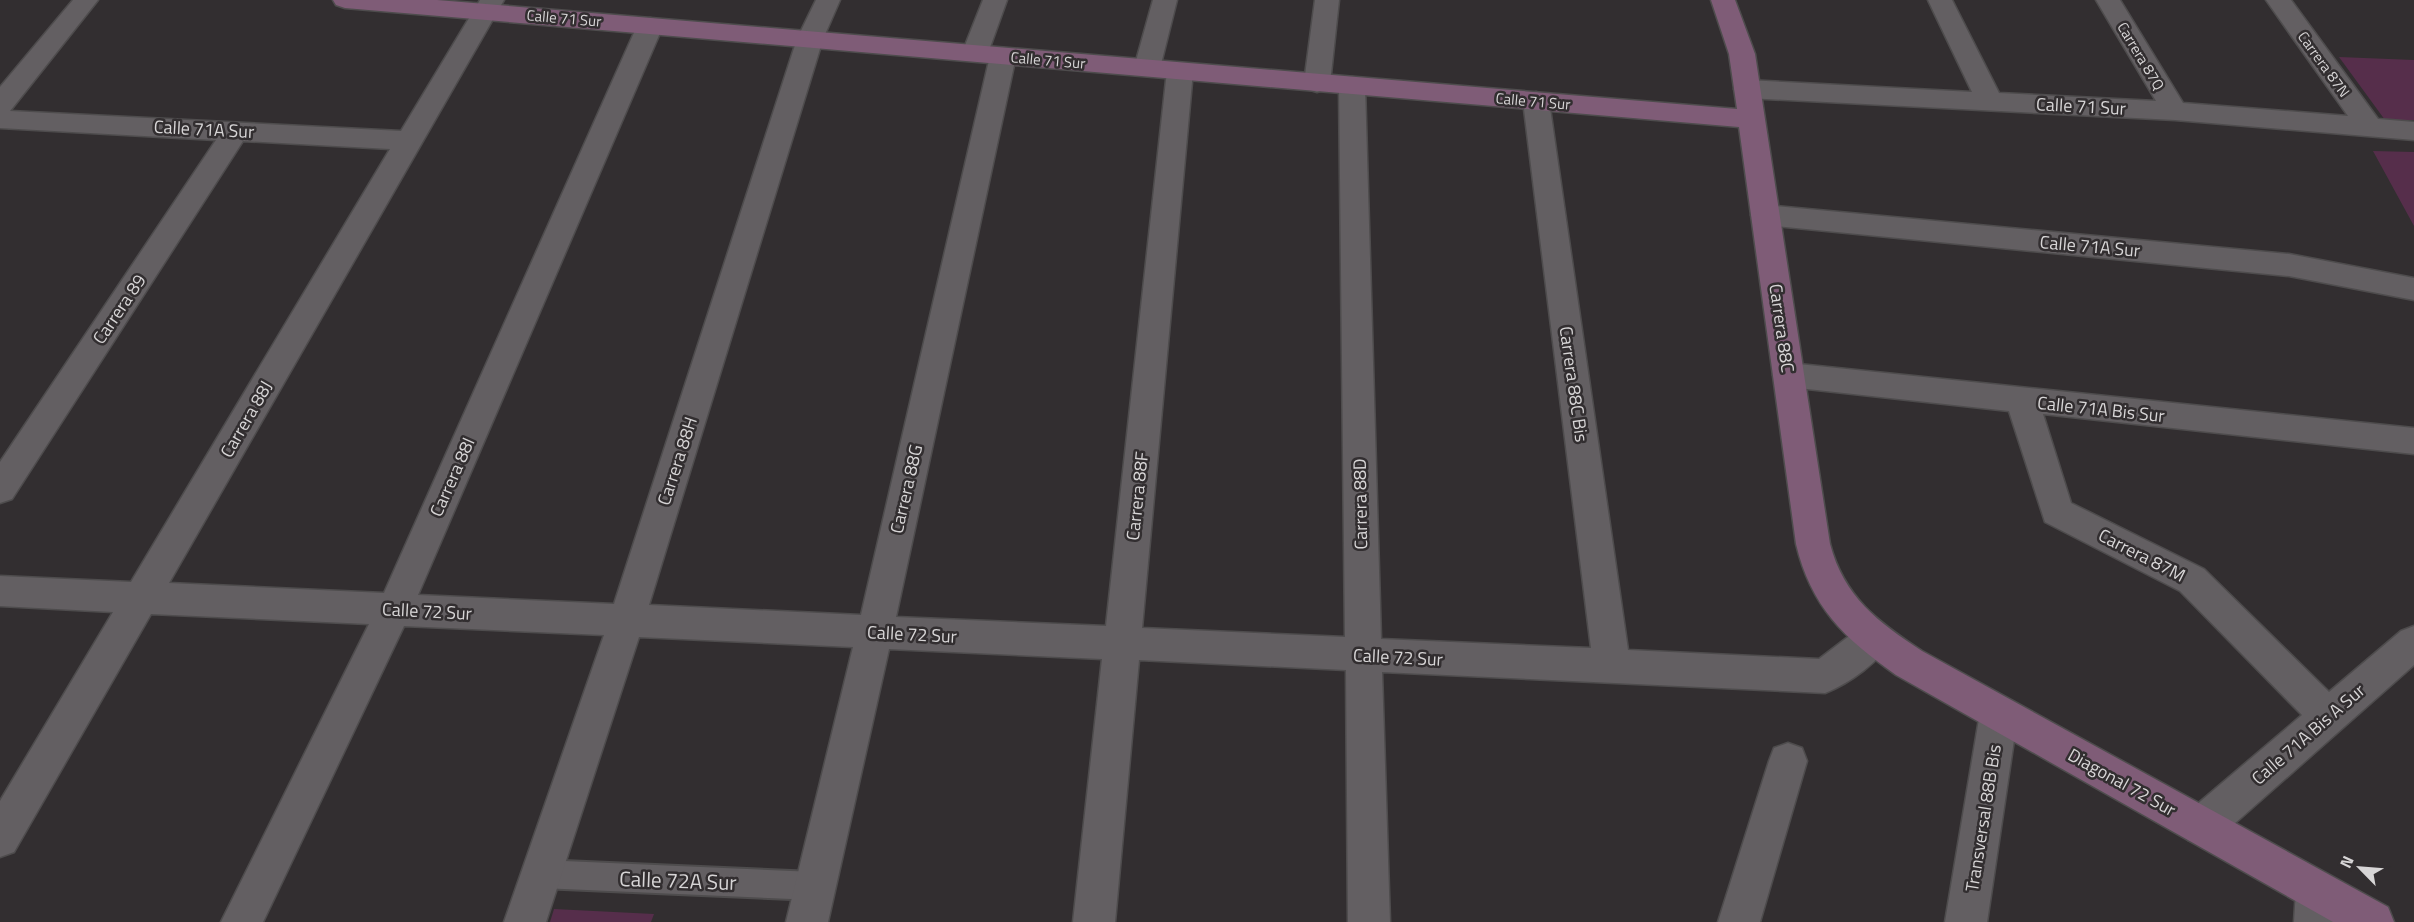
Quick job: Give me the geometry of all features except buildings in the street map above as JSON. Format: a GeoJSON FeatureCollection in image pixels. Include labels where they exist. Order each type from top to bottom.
{"type":"FeatureCollection","features":[{"type":"Feature","properties":{"kind":"street"},"geometry":{"type":"LineString","coordinates":[[4,95],[86,0]]}},
{"type":"Feature","properties":{"kind":"street","name":"Calle 71 Sur"},"geometry":{"type":"LineString","coordinates":[[345,0],[488,6],[643,17],[810,39],[1536,101],[1749,104],[1990,101],[2175,111],[2414,131]]}},
{"type":"Feature","properties":{"kind":"street","name":"Carrera 88H"},"geometry":{"type":"LineString","coordinates":[[525,922],[627,620],[810,39],[828,0]]}},
{"type":"Feature","properties":{"kind":"street","name":"Carrera 88G"},"geometry":{"type":"LineString","coordinates":[[807,922],[874,632],[989,55],[995,0]]}},
{"type":"Feature","properties":{"kind":"street"},"geometry":{"type":"LineString","coordinates":[[1147,68],[1165,0]]}},
{"type":"Feature","properties":{"kind":"street"},"geometry":{"type":"LineString","coordinates":[[1317,82],[1327,0]]}},
{"type":"Feature","properties":{"kind":"street","name":"Carrera 88C"},"geometry":{"type":"LineString","coordinates":[[1723,0],[1742,54],[1813,544],[1824,580],[1842,608],[1874,638]]}},
{"type":"Feature","properties":{"kind":"street"},"geometry":{"type":"LineString","coordinates":[[1940,0],[1990,101]]}},
{"type":"Feature","properties":{"kind":"street","name":"Carrera 87Q"},"geometry":{"type":"LineString","coordinates":[[2108,0],[2175,111]]}},
{"type":"Feature","properties":{"kind":"street","name":"Carrera 87N"},"geometry":{"type":"LineString","coordinates":[[2278,0],[2371,129]]}},
{"type":"Feature","properties":{"kind":"street","name":"Carrera 88J"},"geometry":{"type":"LineString","coordinates":[[0,838],[488,6]]}},
{"type":"Feature","properties":{"kind":"street","name":"Carrera 88I"},"geometry":{"type":"LineString","coordinates":[[242,922],[394,610],[643,17]]}},
{"type":"Feature","properties":{"kind":"street","name":"Carrera 88F"},"geometry":{"type":"LineString","coordinates":[[1094,922],[1180,71]]}},
{"type":"Feature","properties":{"kind":"street","name":"Carrera 88D"},"geometry":{"type":"LineString","coordinates":[[1352,86],[1369,922]]}},
{"type":"Feature","properties":{"kind":"street","name":"Carrera 88C Bis"},"geometry":{"type":"LineString","coordinates":[[1536,101],[1612,666]]}},
{"type":"Feature","properties":{"kind":"street","name":"Calle 71A Sur"},"geometry":{"type":"LineString","coordinates":[[0,119],[408,141]]}},
{"type":"Feature","properties":{"kind":"street","name":"Carrera 89"},"geometry":{"type":"LineString","coordinates":[[0,489],[237,130]]}},
{"type":"Feature","properties":{"kind":"street","name":"Calle 71A Sur"},"geometry":{"type":"LineString","coordinates":[[1765,215],[2289,265],[2414,289]]}},
{"type":"Feature","properties":{"kind":"street","name":"Calle 71A Bis Sur"},"geometry":{"type":"LineString","coordinates":[[1789,375],[2414,441]]}},
{"type":"Feature","properties":{"kind":"street","name":"Carrera 87M"},"geometry":{"type":"LineString","coordinates":[[2022,400],[2057,512],[2192,580],[2328,716]]}},
{"type":"Feature","properties":{"kind":"street","name":"Calle 72 Sur"},"geometry":{"type":"LineString","coordinates":[[0,591],[1825,676],[1874,638]]}},
{"type":"Feature","properties":{"kind":"street","name":"Diagonal 72 Sur"},"geometry":{"type":"LineString","coordinates":[[1874,638],[1909,663],[2202,826],[2316,906],[2373,922]]}},
{"type":"Feature","properties":{"kind":"street","name":"Calle 71A Bis A Sur"},"geometry":{"type":"LineString","coordinates":[[2202,826],[2414,642]]}},
{"type":"Feature","properties":{"kind":"street","name":"Transversal 88B Bis"},"geometry":{"type":"LineString","coordinates":[[1966,922],[1999,713]]}},
{"type":"Feature","properties":{"kind":"street"},"geometry":{"type":"LineString","coordinates":[[1739,922],[1788,761]]}},
{"type":"Feature","properties":{"kind":"lane","name":"Calle 72A Sur"},"geometry":{"type":"LineString","coordinates":[[541,874],[815,886]]}},
{"type":"Feature","properties":{"kind":"shaded area"},"geometry":{"type":"Polygon","coordinates":[[[2339,57],[2414,60],[2414,120],[2385,120],[2339,57]]]}},
{"type":"Feature","properties":{"kind":"shaded area"},"geometry":{"type":"Polygon","coordinates":[[[2373,151],[2414,152],[2414,226],[2373,151]]]}},
{"type":"Feature","properties":{"kind":"shaded area"},"geometry":{"type":"Polygon","coordinates":[[[554,909],[654,914],[651,922],[550,922],[554,909]]]}}]}
